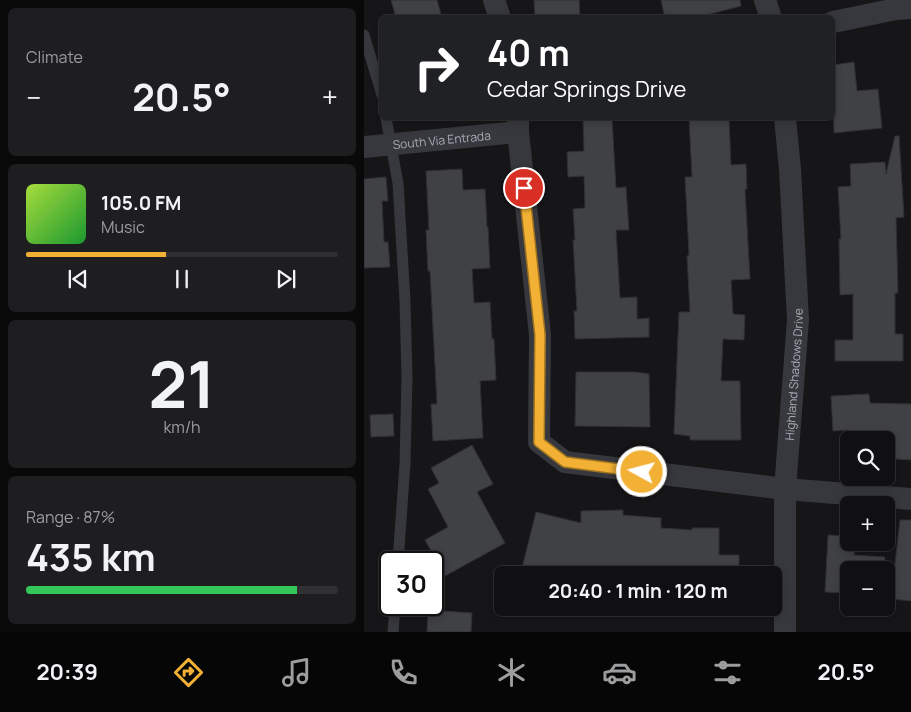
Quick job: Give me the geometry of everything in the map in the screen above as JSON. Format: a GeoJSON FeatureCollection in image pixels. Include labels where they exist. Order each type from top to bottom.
{"type":"FeatureCollection","features":[{"type":"Feature","properties":{"kind":"street"},"geometry":{"type":"LineString","coordinates":[[494,0],[499,15]]}},
{"type":"Feature","properties":{"kind":"street"},"geometry":{"type":"LineString","coordinates":[[765,0],[771,15]]}},
{"type":"Feature","properties":{"kind":"street"},"geometry":{"type":"LineString","coordinates":[[835,22],[896,8],[911,8]]}},
{"type":"Feature","properties":{"kind":"street","name":"Highland Shadows Drive"},"geometry":{"type":"LineString","coordinates":[[785,120],[790,169],[798,320],[785,489],[785,632]]}},
{"type":"Feature","properties":{"kind":"street"},"geometry":{"type":"LineString","coordinates":[[518,125],[540,335],[539,442],[565,462],[785,489],[911,499]]}},
{"type":"Feature","properties":{"kind":"street","name":"South Via Entrada"},"geometry":{"type":"LineString","coordinates":[[364,146],[390,144],[518,125]]}},
{"type":"Feature","properties":{"kind":"lane"},"geometry":{"type":"LineString","coordinates":[[364,35],[379,85]]}},
{"type":"Feature","properties":{"kind":"lane"},"geometry":{"type":"LineString","coordinates":[[386,120],[398,183],[405,301],[407,378],[405,464],[399,551]]}},
{"type":"Feature","properties":{"kind":"lane"},"geometry":{"type":"LineString","coordinates":[[393,632],[394,616]]}},
{"type":"Feature","properties":{"kind":"building"},"geometry":{"type":"Polygon","coordinates":[[[391,0],[437,0],[441,15],[395,15],[391,0]]]}},
{"type":"Feature","properties":{"kind":"building"},"geometry":{"type":"Polygon","coordinates":[[[534,0],[579,0],[580,15],[535,15],[534,0]]]}},
{"type":"Feature","properties":{"kind":"building"},"geometry":{"type":"Polygon","coordinates":[[[661,0],[740,0],[741,6],[706,15],[664,15],[661,0]]]}},
{"type":"Feature","properties":{"kind":"building"},"geometry":{"type":"Polygon","coordinates":[[[854,62],[857,91],[878,89],[882,128],[834,133],[835,65],[854,62]]]}},
{"type":"Feature","properties":{"kind":"building"},"geometry":{"type":"Polygon","coordinates":[[[583,120],[612,120],[616,188],[626,187],[629,230],[616,230],[620,298],[637,297],[637,319],[649,318],[649,337],[575,339],[574,311],[577,311],[573,209],[585,208],[584,176],[568,177],[567,152],[584,151],[583,120]]]}},
{"type":"Feature","properties":{"kind":"building"},"geometry":{"type":"Polygon","coordinates":[[[689,120],[729,120],[731,165],[746,164],[747,189],[745,189],[750,279],[731,280],[733,314],[745,315],[744,340],[723,339],[721,381],[740,381],[741,440],[690,440],[690,436],[674,434],[679,312],[690,312],[685,177],[692,177],[689,120]]]}},
{"type":"Feature","properties":{"kind":"building"},"geometry":{"type":"Polygon","coordinates":[[[895,136],[899,136],[904,217],[896,218],[898,293],[895,293],[895,334],[903,334],[903,361],[835,361],[835,340],[853,340],[853,294],[840,295],[839,239],[841,239],[838,187],[851,186],[850,164],[885,162],[886,174],[895,136]]]}},
{"type":"Feature","properties":{"kind":"building"},"geometry":{"type":"Polygon","coordinates":[[[462,169],[463,190],[485,189],[490,268],[472,269],[474,303],[490,302],[496,380],[480,381],[483,438],[433,441],[431,404],[437,404],[426,230],[429,230],[426,171],[462,169]]]}},
{"type":"Feature","properties":{"kind":"building"},"geometry":{"type":"Polygon","coordinates":[[[386,177],[388,201],[382,201],[384,242],[388,242],[390,267],[364,268],[364,179],[386,177]]]}},
{"type":"Feature","properties":{"kind":"building"},"geometry":{"type":"Polygon","coordinates":[[[576,372],[635,372],[649,374],[650,427],[575,426],[576,372]]]}},
{"type":"Feature","properties":{"kind":"building"},"geometry":{"type":"Polygon","coordinates":[[[869,394],[870,403],[912,404],[912,460],[895,459],[895,431],[833,431],[831,396],[869,394]]]}},
{"type":"Feature","properties":{"kind":"building"},"geometry":{"type":"Polygon","coordinates":[[[393,414],[394,436],[371,437],[370,415],[393,414]]]}},
{"type":"Feature","properties":{"kind":"building"},"geometry":{"type":"Polygon","coordinates":[[[472,445],[493,484],[477,492],[505,543],[445,576],[444,551],[431,551],[425,540],[448,527],[428,489],[439,483],[431,468],[472,445]]]}},
{"type":"Feature","properties":{"kind":"building"},"geometry":{"type":"Polygon","coordinates":[[[623,510],[623,515],[661,518],[661,528],[692,530],[692,528],[719,528],[719,555],[739,555],[739,566],[522,566],[536,512],[581,523],[581,511],[623,510]]]}},
{"type":"Feature","properties":{"kind":"building"},"geometry":{"type":"Polygon","coordinates":[[[900,520],[912,520],[912,601],[895,599],[895,564],[900,520]]]}},
{"type":"Feature","properties":{"kind":"building"},"geometry":{"type":"Polygon","coordinates":[[[828,535],[840,536],[840,551],[854,551],[854,555],[885,557],[885,561],[840,561],[840,593],[825,592],[828,535]]]}},
{"type":"Feature","properties":{"kind":"building"},"geometry":{"type":"Polygon","coordinates":[[[444,611],[472,613],[471,632],[427,632],[428,616],[444,616],[444,611]]]}},
{"type":"Feature","properties":{"kind":"route"},"geometry":{"type":"LineString","coordinates":[[524,188],[540,335],[539,442],[565,462],[642,472]]}}]}
